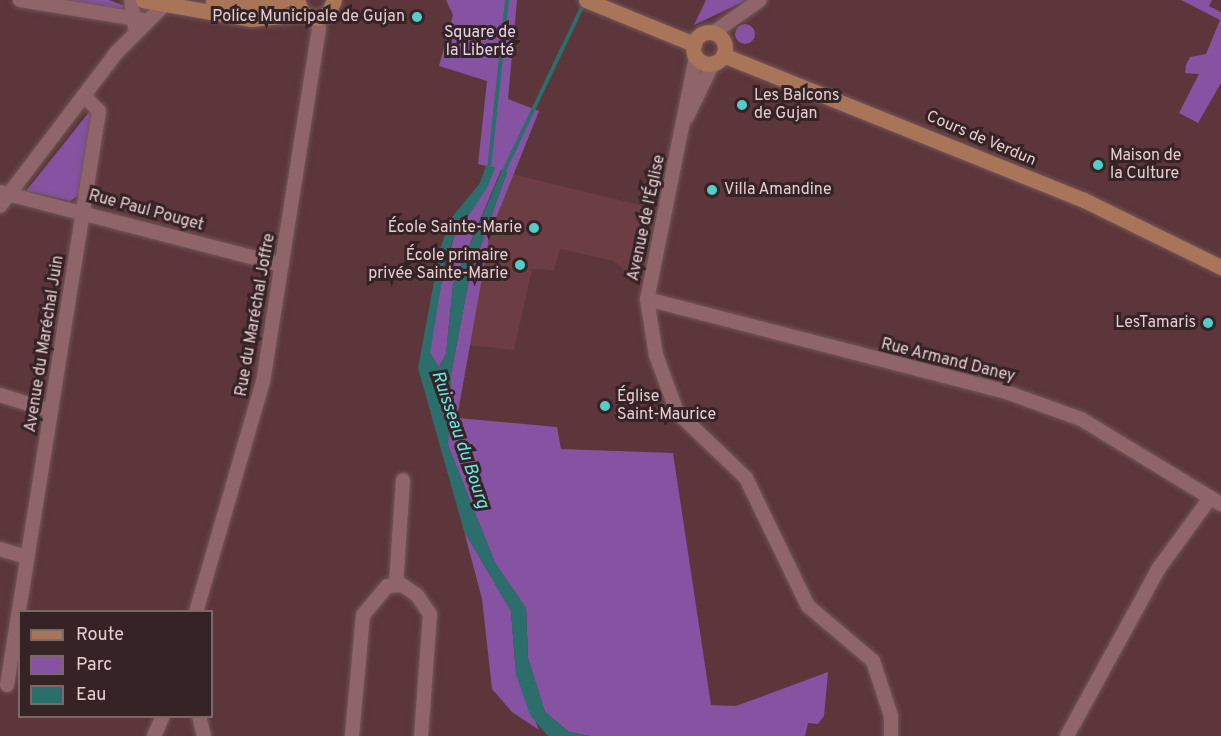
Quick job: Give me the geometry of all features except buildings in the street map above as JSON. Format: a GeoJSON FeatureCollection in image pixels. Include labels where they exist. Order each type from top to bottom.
{"type":"FeatureCollection","features":[{"type":"Feature","properties":{"kind":"main road"},"geometry":{"type":"LineString","coordinates":[[143,0],[251,19],[306,11],[328,13],[336,1]]}},
{"type":"Feature","properties":{"kind":"main road"},"geometry":{"type":"LineString","coordinates":[[213,0],[265,3],[284,0]]}},
{"type":"Feature","properties":{"kind":"main road"},"geometry":{"type":"LineString","coordinates":[[590,2],[695,50],[699,35],[713,33],[723,41],[718,59]]}},
{"type":"Feature","properties":{"kind":"main road","name":"Cours de Verdun"},"geometry":{"type":"LineString","coordinates":[[695,50],[1089,202],[1221,267]]}},
{"type":"Feature","properties":{"kind":"street"},"geometry":{"type":"LineString","coordinates":[[20,0],[135,22]]}},
{"type":"Feature","properties":{"kind":"street"},"geometry":{"type":"LineString","coordinates":[[131,0],[135,22]]}},
{"type":"Feature","properties":{"kind":"street"},"geometry":{"type":"LineString","coordinates":[[713,33],[760,0]]}},
{"type":"Feature","properties":{"kind":"street"},"geometry":{"type":"LineString","coordinates":[[0,206],[4,193],[84,96],[135,22],[165,4]]}},
{"type":"Feature","properties":{"kind":"street","name":"Rue du Maréchal Joffre"},"geometry":{"type":"LineString","coordinates":[[197,610],[255,414],[282,265],[319,29],[306,11]]}},
{"type":"Feature","properties":{"kind":"street","name":"Avenue de l'Église"},"geometry":{"type":"LineString","coordinates":[[695,50],[685,122],[646,299],[656,356],[686,423],[746,478],[808,606],[873,662],[891,716],[891,736]]}},
{"type":"Feature","properties":{"kind":"street","name":"Avenue de l'Église"},"geometry":{"type":"LineString","coordinates":[[685,122],[718,59]]}},
{"type":"Feature","properties":{"kind":"street","name":"Avenue du Maréchal Juin"},"geometry":{"type":"LineString","coordinates":[[19,610],[99,111],[84,96]]}},
{"type":"Feature","properties":{"kind":"street","name":"Rue Paul Pouget"},"geometry":{"type":"LineString","coordinates":[[4,193],[84,211],[282,265]]}},
{"type":"Feature","properties":{"kind":"street","name":"Rue Armand Daney"},"geometry":{"type":"LineString","coordinates":[[646,299],[1017,396],[1081,419],[1216,501]]}},
{"type":"Feature","properties":{"kind":"street"},"geometry":{"type":"LineString","coordinates":[[0,395],[51,411]]}},
{"type":"Feature","properties":{"kind":"street"},"geometry":{"type":"LineString","coordinates":[[396,585],[403,480]]}},
{"type":"Feature","properties":{"kind":"street"},"geometry":{"type":"LineString","coordinates":[[1067,736],[1159,568],[1216,501]]}},
{"type":"Feature","properties":{"kind":"street"},"geometry":{"type":"LineString","coordinates":[[0,549],[26,557]]}},
{"type":"Feature","properties":{"kind":"street"},"geometry":{"type":"LineString","coordinates":[[352,736],[363,615],[372,598],[396,585]]}},
{"type":"Feature","properties":{"kind":"street"},"geometry":{"type":"LineString","coordinates":[[396,585],[417,595],[430,614],[421,736]]}},
{"type":"Feature","properties":{"kind":"street","name":"Avenue du Maréchal Juin"},"geometry":{"type":"LineString","coordinates":[[9,685],[18,617]]}},
{"type":"Feature","properties":{"kind":"street"},"geometry":{"type":"LineString","coordinates":[[154,736],[163,718]]}},
{"type":"Feature","properties":{"kind":"street"},"geometry":{"type":"LineString","coordinates":[[199,718],[204,736]]}},
{"type":"Feature","properties":{"kind":"shaded area","name":"École primaire privée Sainte-Marie"},"geometry":{"type":"Polygon","coordinates":[[[512,174],[644,206],[630,275],[614,261],[560,249],[554,270],[532,269],[514,350],[468,345],[490,233],[512,174]]]}},
{"type":"Feature","properties":{"kind":"green space"},"geometry":{"type":"Polygon","coordinates":[[[61,0],[109,0],[125,6],[118,10],[61,0]]]}},
{"type":"Feature","properties":{"kind":"green space","name":"Square de la Liberté"},"geometry":{"type":"Polygon","coordinates":[[[446,0],[517,0],[508,99],[539,111],[490,233],[457,418],[557,427],[561,449],[673,453],[711,705],[736,706],[828,672],[824,716],[818,724],[808,723],[805,736],[590,736],[569,732],[545,712],[528,658],[526,608],[495,563],[448,445],[451,374],[469,279],[507,172],[501,170],[453,284],[446,354],[439,367],[430,353],[432,319],[454,237],[495,168],[478,164],[487,81],[439,66],[453,15],[446,0]]]}},
{"type":"Feature","properties":{"kind":"green space"},"geometry":{"type":"Polygon","coordinates":[[[706,0],[747,0],[694,25],[706,0]]]}},
{"type":"Feature","properties":{"kind":"green space"},"geometry":{"type":"Polygon","coordinates":[[[1181,0],[1212,0],[1209,6],[1221,12],[1221,83],[1198,123],[1179,113],[1199,74],[1185,73],[1186,65],[1190,57],[1206,54],[1220,20],[1181,0]]]}},
{"type":"Feature","properties":{"kind":"green space"},"geometry":{"type":"Polygon","coordinates":[[[745,24],[752,27],[755,34],[752,41],[745,44],[738,41],[735,34],[738,27],[745,24]]]}},
{"type":"Feature","properties":{"kind":"green space"},"geometry":{"type":"Polygon","coordinates":[[[90,111],[94,116],[81,194],[70,201],[26,191],[90,111]]]}},
{"type":"Feature","properties":{"kind":"green space"},"geometry":{"type":"Polygon","coordinates":[[[464,531],[511,611],[516,674],[539,730],[512,712],[492,689],[482,599],[464,531]]]}},
{"type":"Feature","properties":{"kind":"water"},"geometry":{"type":"Polygon","coordinates":[[[486,166],[495,168],[487,188],[454,237],[445,262],[430,353],[439,367],[446,354],[453,284],[502,170],[507,172],[469,279],[451,374],[448,445],[495,563],[526,608],[528,658],[545,712],[569,732],[590,736],[548,736],[530,715],[516,674],[511,611],[464,531],[418,368],[440,249],[452,217],[480,183],[486,166]]]}},
{"type":"Feature","properties":{"kind":"waterway","name":"Ruisseau du Bourg"},"geometry":{"type":"LineString","coordinates":[[489,169],[507,0]]}},
{"type":"Feature","properties":{"kind":"waterway"},"geometry":{"type":"LineString","coordinates":[[502,175],[584,3]]}},
{"type":"Feature","properties":{"kind":"place","name":"Police Municipale de Gujan"},"geometry":{"type":"Point","coordinates":[417,17]}},
{"type":"Feature","properties":{"kind":"place","name":"Les Balcons de Gujan"},"geometry":{"type":"Point","coordinates":[742,105]}},
{"type":"Feature","properties":{"kind":"place","name":"Maison de la Culture"},"geometry":{"type":"Point","coordinates":[1098,165]}},
{"type":"Feature","properties":{"kind":"place","name":"Villa Amandine"},"geometry":{"type":"Point","coordinates":[712,190]}},
{"type":"Feature","properties":{"kind":"place","name":"École Sainte-Marie"},"geometry":{"type":"Point","coordinates":[534,228]}},
{"type":"Feature","properties":{"kind":"place","name":"École primaire privée Sainte-Marie"},"geometry":{"type":"Point","coordinates":[520,265]}},
{"type":"Feature","properties":{"kind":"place","name":"LesTamaris"},"geometry":{"type":"Point","coordinates":[1208,323]}},
{"type":"Feature","properties":{"kind":"place","name":"Église Saint-Maurice"},"geometry":{"type":"Point","coordinates":[605,406]}}]}
